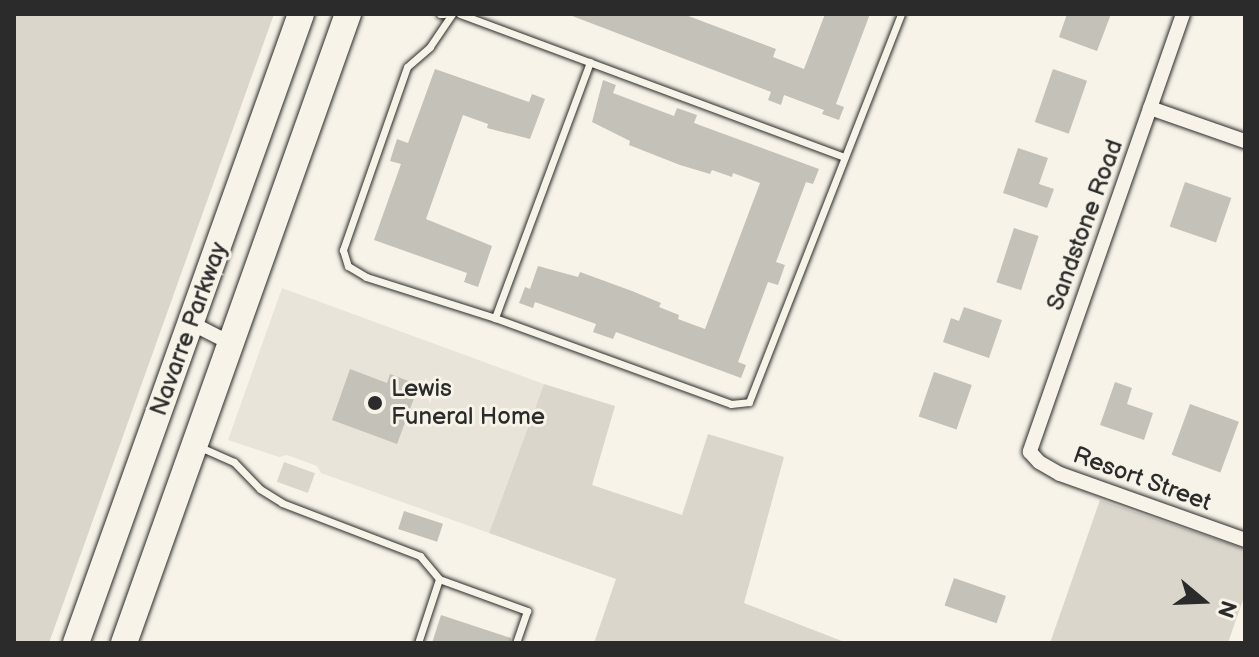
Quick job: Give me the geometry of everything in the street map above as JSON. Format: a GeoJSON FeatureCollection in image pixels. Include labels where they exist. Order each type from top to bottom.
{"type":"FeatureCollection","features":[{"type":"Feature","properties":{"kind":"highway","name":"Navarre Parkway"},"geometry":{"type":"LineString","coordinates":[[76,643],[301,14]]}},
{"type":"Feature","properties":{"kind":"highway","name":"Navarre Parkway"},"geometry":{"type":"LineString","coordinates":[[124,643],[348,14]]}},
{"type":"Feature","properties":{"kind":"street","name":"Sandstone Road"},"geometry":{"type":"LineString","coordinates":[[1030,452],[1032,437],[1183,14]]}},
{"type":"Feature","properties":{"kind":"street"},"geometry":{"type":"LineString","coordinates":[[1150,108],[1245,141]]}},
{"type":"Feature","properties":{"kind":"street"},"geometry":{"type":"LineString","coordinates":[[191,323],[230,343]]}},
{"type":"Feature","properties":{"kind":"street","name":"Resort Street"},"geometry":{"type":"LineString","coordinates":[[1030,452],[1039,462],[1060,474],[1245,540]]}},
{"type":"Feature","properties":{"kind":"lane"},"geometry":{"type":"LineString","coordinates":[[452,14],[430,47],[407,67],[343,250],[348,266],[366,277],[495,318],[731,404],[749,402],[901,14]]}},
{"type":"Feature","properties":{"kind":"lane"},"geometry":{"type":"LineString","coordinates":[[460,14],[844,157]]}},
{"type":"Feature","properties":{"kind":"lane"},"geometry":{"type":"LineString","coordinates":[[495,318],[590,62]]}},
{"type":"Feature","properties":{"kind":"lane"},"geometry":{"type":"LineString","coordinates":[[194,445],[234,462],[260,489],[282,503],[420,556],[439,579],[527,611],[516,643]]}},
{"type":"Feature","properties":{"kind":"lane"},"geometry":{"type":"LineString","coordinates":[[418,643],[439,579]]}},
{"type":"Feature","properties":{"kind":"shaded area"},"geometry":{"type":"Polygon","coordinates":[[[14,14],[274,14],[49,643],[14,643],[14,14]]]}},
{"type":"Feature","properties":{"kind":"shaded area"},"geometry":{"type":"Polygon","coordinates":[[[282,288],[544,384],[489,533],[321,473],[317,466],[287,455],[279,457],[228,440],[282,288]]]}},
{"type":"Feature","properties":{"kind":"shaded area"},"geometry":{"type":"Polygon","coordinates":[[[544,384],[615,406],[592,485],[682,515],[708,434],[784,457],[744,603],[847,643],[594,643],[616,579],[489,533],[544,384]]]}},
{"type":"Feature","properties":{"kind":"shaded area"},"geometry":{"type":"Polygon","coordinates":[[[284,462],[315,473],[308,493],[277,482],[284,462]]]}},
{"type":"Feature","properties":{"kind":"shaded area"},"geometry":{"type":"Polygon","coordinates":[[[1100,500],[1245,549],[1245,594],[1228,643],[1050,643],[1100,500]]]}},
{"type":"Feature","properties":{"kind":"building"},"geometry":{"type":"Polygon","coordinates":[[[567,14],[683,14],[776,49],[773,57],[804,69],[825,14],[870,14],[836,104],[844,107],[839,120],[822,114],[824,110],[784,95],[781,105],[768,100],[771,92],[567,14]]]}},
{"type":"Feature","properties":{"kind":"building"},"geometry":{"type":"Polygon","coordinates":[[[1067,14],[1111,14],[1097,51],[1059,37],[1067,14]]]}},
{"type":"Feature","properties":{"kind":"building"},"geometry":{"type":"Polygon","coordinates":[[[435,69],[529,102],[532,94],[545,99],[530,139],[487,128],[488,124],[463,115],[426,219],[492,246],[478,287],[464,282],[467,273],[374,240],[401,164],[390,161],[397,139],[408,143],[435,69]]]}},
{"type":"Feature","properties":{"kind":"building"},"geometry":{"type":"Polygon","coordinates":[[[1053,69],[1087,81],[1069,134],[1035,122],[1053,69]]]}},
{"type":"Feature","properties":{"kind":"building"},"geometry":{"type":"Polygon","coordinates":[[[603,80],[616,85],[613,93],[674,116],[677,108],[697,115],[694,123],[819,169],[813,184],[806,182],[776,262],[785,265],[778,285],[768,282],[738,362],[746,365],[741,378],[616,332],[613,339],[593,332],[596,324],[535,302],[533,308],[519,303],[525,287],[530,289],[538,266],[578,277],[580,272],[632,291],[661,303],[659,307],[679,315],[678,319],[705,329],[760,183],[733,173],[732,177],[712,170],[710,174],[680,165],[629,145],[630,141],[592,122],[603,80]]]}},
{"type":"Feature","properties":{"kind":"building"},"geometry":{"type":"Polygon","coordinates":[[[1018,148],[1048,158],[1039,184],[1054,189],[1047,208],[1003,193],[1018,148]]]}},
{"type":"Feature","properties":{"kind":"building"},"geometry":{"type":"Polygon","coordinates":[[[1185,182],[1231,198],[1216,242],[1170,226],[1185,182]]]}},
{"type":"Feature","properties":{"kind":"building"},"geometry":{"type":"Polygon","coordinates":[[[1014,228],[1039,236],[1021,290],[996,282],[1014,228]]]}},
{"type":"Feature","properties":{"kind":"building"},"geometry":{"type":"Polygon","coordinates":[[[964,307],[1002,320],[989,358],[943,342],[951,318],[959,321],[964,307]]]}},
{"type":"Feature","properties":{"kind":"building","name":"Lewis Funeral Home"},"geometry":{"type":"Polygon","coordinates":[[[350,369],[387,383],[390,374],[419,385],[397,444],[332,420],[350,369]]]}},
{"type":"Feature","properties":{"kind":"building"},"geometry":{"type":"Polygon","coordinates":[[[934,372],[972,385],[957,429],[919,416],[934,372]]]}},
{"type":"Feature","properties":{"kind":"building"},"geometry":{"type":"Polygon","coordinates":[[[1115,382],[1132,388],[1127,404],[1153,413],[1144,440],[1100,425],[1115,382]]]}},
{"type":"Feature","properties":{"kind":"building"},"geometry":{"type":"Polygon","coordinates":[[[1190,404],[1239,422],[1220,473],[1172,455],[1190,404]]]}},
{"type":"Feature","properties":{"kind":"building"},"geometry":{"type":"Polygon","coordinates":[[[404,511],[443,524],[437,542],[398,529],[404,511]]]}},
{"type":"Feature","properties":{"kind":"building"},"geometry":{"type":"Polygon","coordinates":[[[954,578],[1006,596],[997,623],[945,605],[954,578]]]}},
{"type":"Feature","properties":{"kind":"building"},"geometry":{"type":"Polygon","coordinates":[[[441,615],[511,638],[510,643],[432,643],[441,615]]]}},
{"type":"Feature","properties":{"kind":"place","name":"Lewis Funeral Home"},"geometry":{"type":"Point","coordinates":[375,403]}}]}
